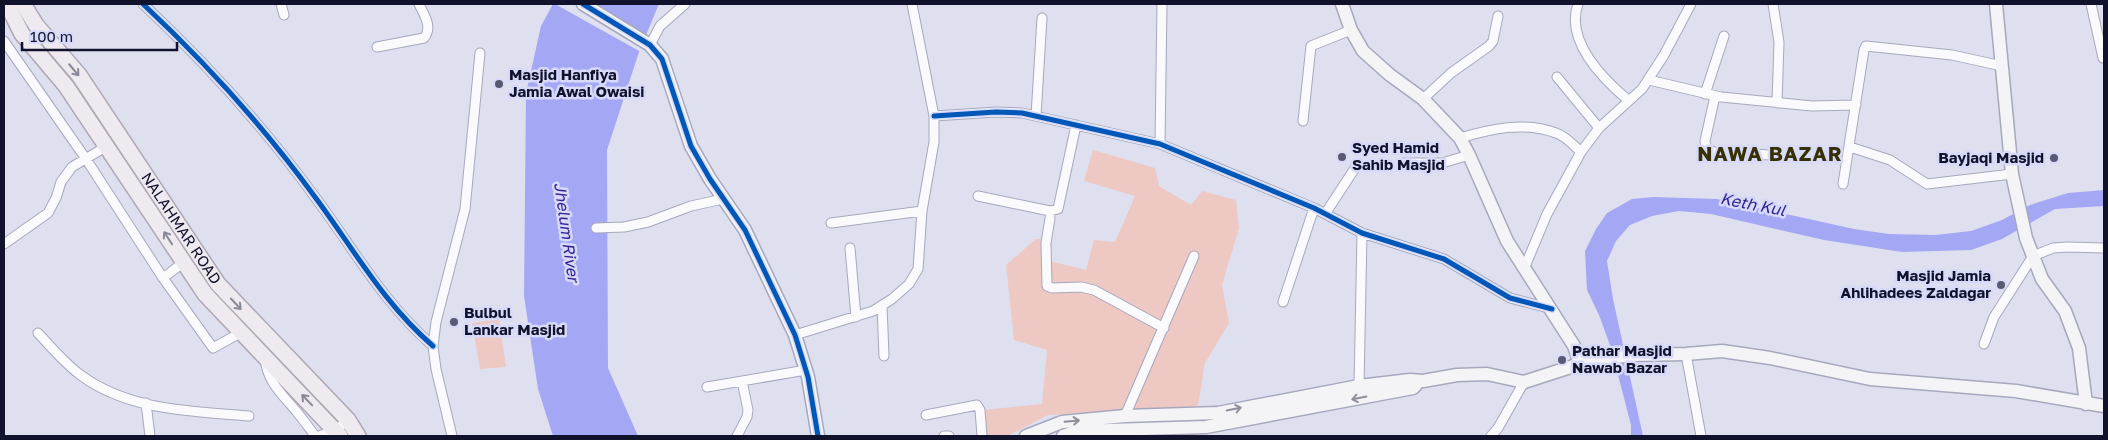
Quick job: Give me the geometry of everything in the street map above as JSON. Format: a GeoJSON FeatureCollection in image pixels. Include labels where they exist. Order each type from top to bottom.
{"type":"FeatureCollection","features":[{"type":"Feature","properties":{"kind":"main road"},"geometry":{"type":"LineString","coordinates":[[584,4],[635,34],[650,45],[662,59],[691,146],[745,230],[796,335],[806,370],[818,436]]}},
{"type":"Feature","properties":{"kind":"main road"},"geometry":{"type":"LineString","coordinates":[[1342,4],[1351,30],[1363,51],[1390,75],[1423,99],[1460,138],[1507,241],[1584,363]]}},
{"type":"Feature","properties":{"kind":"main road"},"geometry":{"type":"LineString","coordinates":[[1996,4],[2014,180],[2026,238],[2042,279],[2065,311],[2079,348],[2086,404]]}},
{"type":"Feature","properties":{"kind":"main road","name":"NALAHMAR ROAD"},"geometry":{"type":"LineString","coordinates":[[26,5],[36,25],[79,75],[218,284],[348,420],[358,436]]}},
{"type":"Feature","properties":{"kind":"main road","name":"NALAHMAR ROAD"},"geometry":{"type":"LineString","coordinates":[[9,8],[22,34],[66,86],[205,294],[338,433]]}},
{"type":"Feature","properties":{"kind":"main road"},"geometry":{"type":"LineString","coordinates":[[1026,436],[1062,422],[1125,416],[1218,412],[1359,386],[1410,380],[1423,381],[1457,375],[1487,374],[1524,382],[1584,363],[1631,355],[1722,351],[1770,358],[1870,379],[2016,391],[2104,406]]}},
{"type":"Feature","properties":{"kind":"main road"},"geometry":{"type":"LineString","coordinates":[[1063,436],[1078,431],[1206,427],[1412,388],[1423,381]]}},
{"type":"Feature","properties":{"kind":"street"},"geometry":{"type":"LineString","coordinates":[[143,4],[213,72],[262,129],[316,198],[356,257],[401,315],[433,346]]}},
{"type":"Feature","properties":{"kind":"street"},"geometry":{"type":"LineString","coordinates":[[281,4],[284,15]]}},
{"type":"Feature","properties":{"kind":"street"},"geometry":{"type":"LineString","coordinates":[[378,47],[424,38],[428,33],[429,26],[419,4]]}},
{"type":"Feature","properties":{"kind":"street"},"geometry":{"type":"LineString","coordinates":[[650,45],[660,26],[685,4]]}},
{"type":"Feature","properties":{"kind":"street"},"geometry":{"type":"LineString","coordinates":[[796,335],[856,317],[882,305],[909,284],[918,269],[922,210],[934,142],[934,116],[912,4]]}},
{"type":"Feature","properties":{"kind":"street"},"geometry":{"type":"LineString","coordinates":[[1160,144],[1162,4]]}},
{"type":"Feature","properties":{"kind":"street"},"geometry":{"type":"LineString","coordinates":[[1578,4],[1576,26],[1587,57],[1615,90],[1628,100]]}},
{"type":"Feature","properties":{"kind":"street"},"geometry":{"type":"LineString","coordinates":[[1524,269],[1547,214],[1581,152],[1599,128],[1628,100],[1642,90],[1664,55],[1691,4]]}},
{"type":"Feature","properties":{"kind":"street"},"geometry":{"type":"LineString","coordinates":[[1773,4],[1779,42],[1778,103]]}},
{"type":"Feature","properties":{"kind":"street"},"geometry":{"type":"LineString","coordinates":[[2091,4],[2103,58]]}},
{"type":"Feature","properties":{"kind":"street"},"geometry":{"type":"LineString","coordinates":[[9,8],[26,5]]}},
{"type":"Feature","properties":{"kind":"street"},"geometry":{"type":"LineString","coordinates":[[1423,99],[1451,73],[1489,46],[1493,41],[1498,16]]}},
{"type":"Feature","properties":{"kind":"street"},"geometry":{"type":"LineString","coordinates":[[1036,116],[1042,18]]}},
{"type":"Feature","properties":{"kind":"street"},"geometry":{"type":"LineString","coordinates":[[1303,121],[1311,46],[1351,30]]}},
{"type":"Feature","properties":{"kind":"street"},"geometry":{"type":"LineString","coordinates":[[1705,94],[1724,36]]}},
{"type":"Feature","properties":{"kind":"street"},"geometry":{"type":"LineString","coordinates":[[4,41],[86,158],[163,278],[214,348],[240,332]]}},
{"type":"Feature","properties":{"kind":"street"},"geometry":{"type":"LineString","coordinates":[[1843,184],[1866,46],[1952,55],[2002,66]]}},
{"type":"Feature","properties":{"kind":"street"},"geometry":{"type":"LineString","coordinates":[[452,436],[436,369],[433,346],[436,322],[465,209],[480,53]]}},
{"type":"Feature","properties":{"kind":"street"},"geometry":{"type":"LineString","coordinates":[[1557,77],[1599,128]]}},
{"type":"Feature","properties":{"kind":"street"},"geometry":{"type":"LineString","coordinates":[[1649,80],[1715,96],[1812,106],[1856,105]]}},
{"type":"Feature","properties":{"kind":"street"},"geometry":{"type":"LineString","coordinates":[[1715,96],[1705,141],[1706,148],[1714,152],[1770,155]]}},
{"type":"Feature","properties":{"kind":"street"},"geometry":{"type":"LineString","coordinates":[[934,116],[996,112],[1022,113],[1160,144],[1314,208],[1362,233],[1444,258],[1510,298],[1552,310]]}},
{"type":"Feature","properties":{"kind":"street"},"geometry":{"type":"LineString","coordinates":[[978,196],[1050,210],[1058,209],[1076,125]]}},
{"type":"Feature","properties":{"kind":"street"},"geometry":{"type":"LineString","coordinates":[[1460,138],[1486,130],[1510,127],[1542,129],[1558,133],[1581,152]]}},
{"type":"Feature","properties":{"kind":"street"},"geometry":{"type":"LineString","coordinates":[[4,244],[48,212],[56,198],[61,182],[72,167],[107,146]]}},
{"type":"Feature","properties":{"kind":"street"},"geometry":{"type":"LineString","coordinates":[[1850,147],[1890,160],[1927,184],[2014,180]]}},
{"type":"Feature","properties":{"kind":"street"},"geometry":{"type":"LineString","coordinates":[[1403,164],[1442,163],[1469,155]]}},
{"type":"Feature","properties":{"kind":"street"},"geometry":{"type":"LineString","coordinates":[[1326,214],[1357,165]]}},
{"type":"Feature","properties":{"kind":"street"},"geometry":{"type":"LineString","coordinates":[[596,228],[624,227],[648,222],[692,206],[724,199]]}},
{"type":"Feature","properties":{"kind":"street"},"geometry":{"type":"LineString","coordinates":[[1283,302],[1314,208]]}},
{"type":"Feature","properties":{"kind":"street"},"geometry":{"type":"LineString","coordinates":[[831,223],[922,210]]}},
{"type":"Feature","properties":{"kind":"street"},"geometry":{"type":"LineString","coordinates":[[1050,218],[1046,243],[1047,286],[1052,288],[1081,287],[1094,290],[1164,328]]}},
{"type":"Feature","properties":{"kind":"street"},"geometry":{"type":"LineString","coordinates":[[1359,386],[1362,233]]}},
{"type":"Feature","properties":{"kind":"street"},"geometry":{"type":"LineString","coordinates":[[850,248],[856,317]]}},
{"type":"Feature","properties":{"kind":"street"},"geometry":{"type":"LineString","coordinates":[[1984,344],[1997,312],[2033,256],[2053,248],[2104,248]]}},
{"type":"Feature","properties":{"kind":"street"},"geometry":{"type":"LineString","coordinates":[[1125,416],[1194,256]]}},
{"type":"Feature","properties":{"kind":"street"},"geometry":{"type":"LineString","coordinates":[[163,278],[184,262]]}},
{"type":"Feature","properties":{"kind":"street"},"geometry":{"type":"LineString","coordinates":[[882,305],[884,356]]}},
{"type":"Feature","properties":{"kind":"street"},"geometry":{"type":"LineString","coordinates":[[38,333],[82,376],[106,391],[171,410],[249,416]]}},
{"type":"Feature","properties":{"kind":"street"},"geometry":{"type":"LineString","coordinates":[[1686,354],[1701,436]]}},
{"type":"Feature","properties":{"kind":"street"},"geometry":{"type":"LineString","coordinates":[[265,358],[266,370],[272,383],[317,436],[338,433],[348,420]]}},
{"type":"Feature","properties":{"kind":"street"},"geometry":{"type":"LineString","coordinates":[[707,387],[806,370]]}},
{"type":"Feature","properties":{"kind":"street"},"geometry":{"type":"LineString","coordinates":[[737,436],[747,417],[748,410],[742,381]]}},
{"type":"Feature","properties":{"kind":"street"},"geometry":{"type":"LineString","coordinates":[[1491,436],[1498,428],[1524,382]]}},
{"type":"Feature","properties":{"kind":"street"},"geometry":{"type":"LineString","coordinates":[[146,403],[150,436]]}},
{"type":"Feature","properties":{"kind":"street"},"geometry":{"type":"LineString","coordinates":[[926,416],[977,405],[980,410],[982,436]]}},
{"type":"Feature","properties":{"kind":"street"},"geometry":{"type":"LineString","coordinates":[[944,436],[949,436]]}},
{"type":"Feature","properties":{"kind":"shaded area"},"geometry":{"type":"Polygon","coordinates":[[[1093,150],[1155,168],[1159,186],[1191,205],[1202,191],[1236,200],[1239,228],[1222,285],[1229,323],[1205,363],[1198,406],[1048,415],[1007,436],[981,436],[982,410],[1042,404],[1047,350],[1014,340],[1006,265],[1036,239],[1048,240],[1049,261],[1086,270],[1094,240],[1115,242],[1135,196],[1084,181],[1093,150]]]}},
{"type":"Feature","properties":{"kind":"shaded area"},"geometry":{"type":"Polygon","coordinates":[[[499,319],[506,367],[480,369],[472,323],[499,319]]]}},
{"type":"Feature","properties":{"kind":"water","name":"Jhelum River"},"geometry":{"type":"Polygon","coordinates":[[[553,4],[659,4],[639,52],[607,150],[608,368],[638,436],[553,436],[538,389],[524,296],[526,93],[541,26],[553,4]]]}},
{"type":"Feature","properties":{"kind":"water","name":"Keth Kul"},"geometry":{"type":"Polygon","coordinates":[[[2104,190],[2104,206],[2055,209],[2002,239],[1971,250],[1902,252],[1824,240],[1711,214],[1679,211],[1652,216],[1630,225],[1616,241],[1607,261],[1613,299],[1643,436],[1631,436],[1631,425],[1611,348],[1599,315],[1587,290],[1585,251],[1596,229],[1607,213],[1632,199],[1654,197],[1717,199],[1854,229],[1889,234],[1935,235],[1971,231],[2002,220],[2030,205],[2068,193],[2104,190]]]}},
{"type":"Feature","properties":{"kind":"pier"},"geometry":{"type":"Polygon","coordinates":[[[555,4],[592,4],[648,36],[641,52],[555,4]]]}},
{"type":"Feature","properties":{"kind":"cycle path"},"geometry":{"type":"LineString","coordinates":[[143,4],[234,96],[296,171],[384,294],[415,330],[433,346]]}},
{"type":"Feature","properties":{"kind":"cycle path"},"geometry":{"type":"LineString","coordinates":[[583,4],[650,45],[662,59],[691,146],[710,179],[745,230],[795,335],[808,377],[818,436]]}},
{"type":"Feature","properties":{"kind":"cycle path"},"geometry":{"type":"LineString","coordinates":[[934,116],[996,112],[1022,113],[1160,144],[1314,208],[1362,233],[1444,259],[1510,298],[1552,309]]}},
{"type":"Feature","properties":{"kind":"place","name":"Masjid Hanfiya Jamia Awal Owaisi"},"geometry":{"type":"Point","coordinates":[499,84]}},
{"type":"Feature","properties":{"kind":"place","name":"Syed Hamid Sahib Masjid"},"geometry":{"type":"Point","coordinates":[1342,157]}},
{"type":"Feature","properties":{"kind":"place","name":"Bayjaqi Masjid"},"geometry":{"type":"Point","coordinates":[2054,158]}},
{"type":"Feature","properties":{"kind":"place","name":"Masjid Jamia Ahlihadees Zaldagar"},"geometry":{"type":"Point","coordinates":[2001,285]}},
{"type":"Feature","properties":{"kind":"place","name":"Bulbul Lankar Masjid"},"geometry":{"type":"Point","coordinates":[454,322]}},
{"type":"Feature","properties":{"kind":"place","name":"Pathar Masjid Nawab Bazar"},"geometry":{"type":"Point","coordinates":[1562,360]}},
{"type":"Feature","properties":{"kind":"district","name":"NAWA BAZAR"},"geometry":{"type":"Point","coordinates":[1770,154]}}]}
